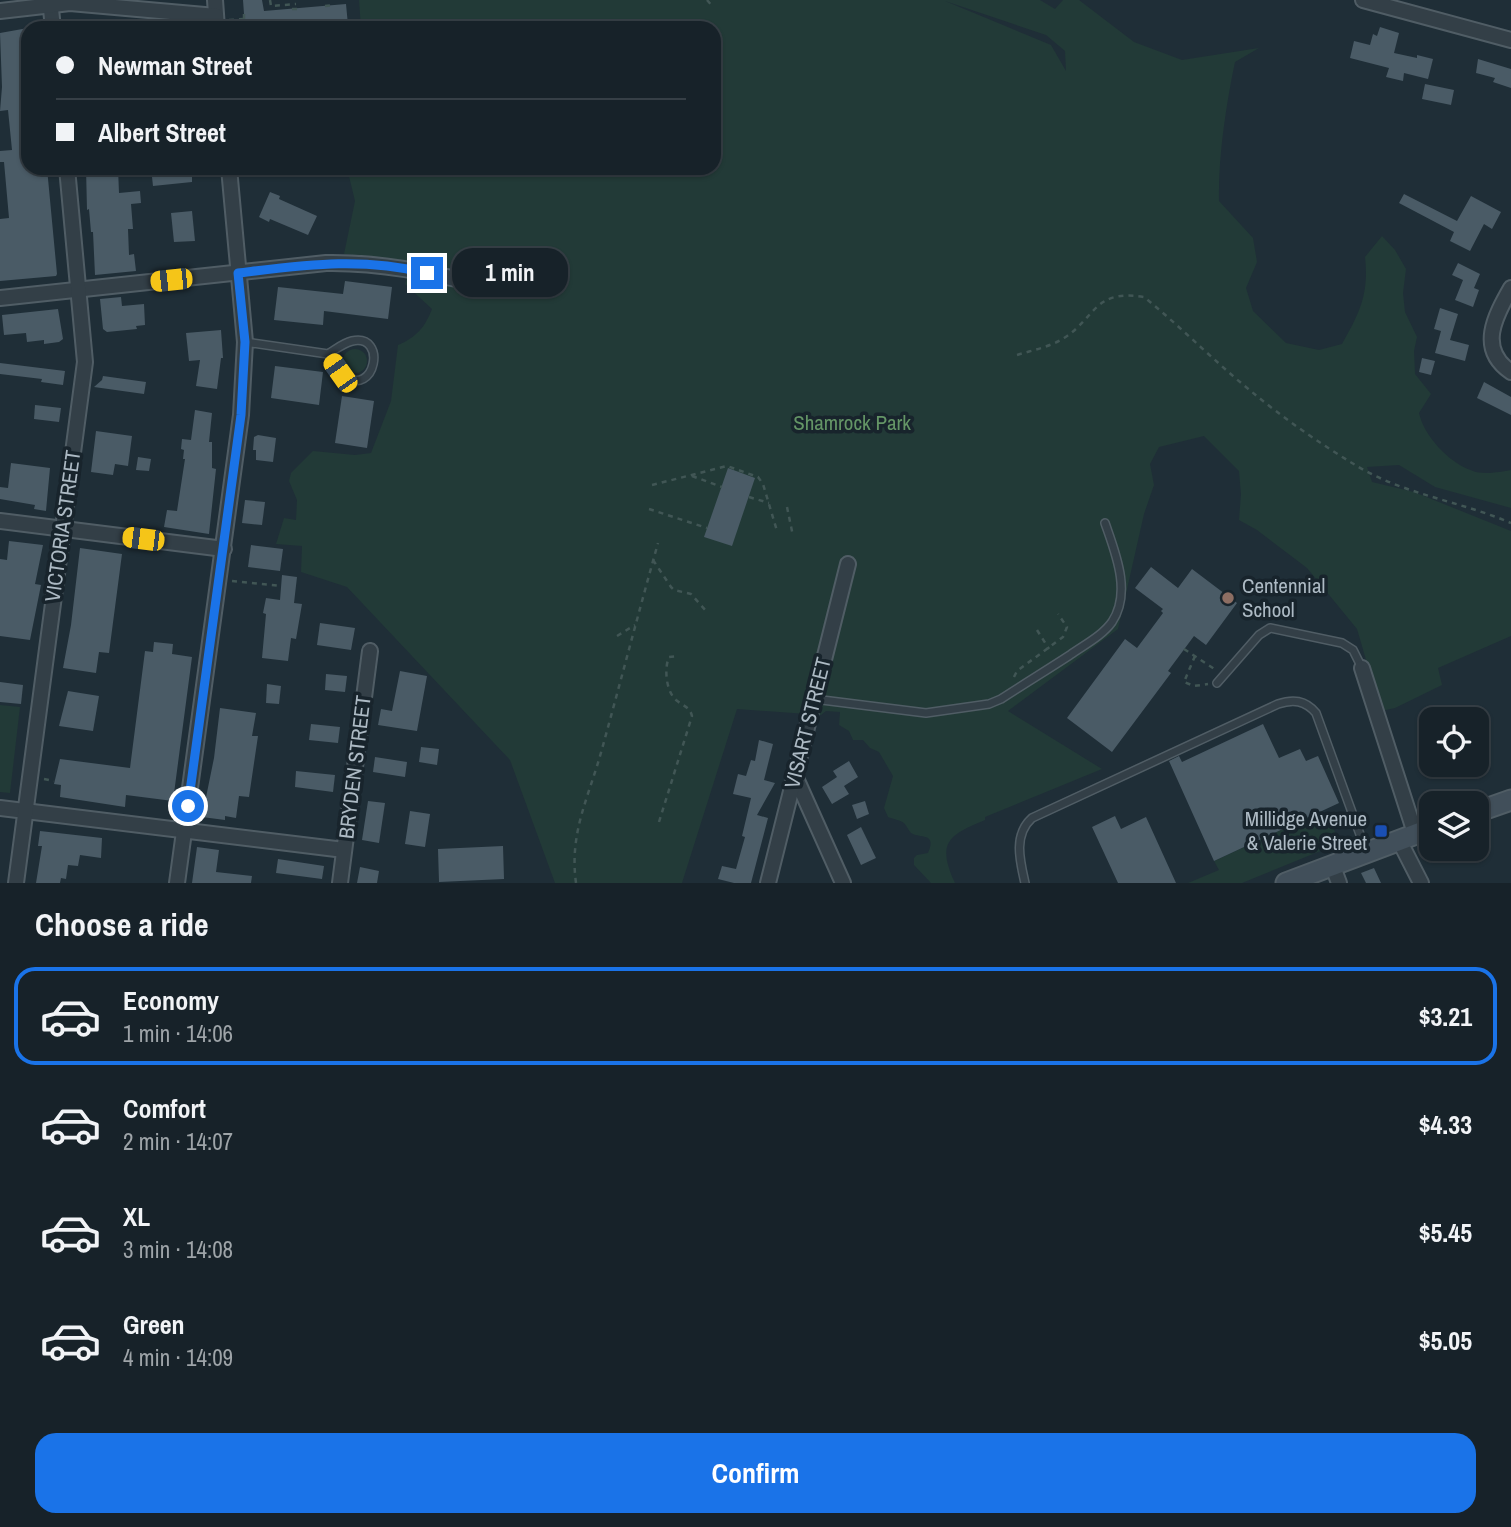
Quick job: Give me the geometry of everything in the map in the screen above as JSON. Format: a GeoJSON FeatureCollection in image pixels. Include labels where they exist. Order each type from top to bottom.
{"type":"FeatureCollection","features":[{"type":"Feature","properties":{"kind":"street"},"geometry":{"type":"LineString","coordinates":[[215,0],[216,21]]}},
{"type":"Feature","properties":{"kind":"street"},"geometry":{"type":"LineString","coordinates":[[1363,0],[1511,40]]}},
{"type":"Feature","properties":{"kind":"street"},"geometry":{"type":"LineString","coordinates":[[0,11],[50,3],[70,3],[208,21]]}},
{"type":"Feature","properties":{"kind":"street"},"geometry":{"type":"LineString","coordinates":[[50,3],[52,21]]}},
{"type":"Feature","properties":{"kind":"street","name":"VICTORIA STREET"},"geometry":{"type":"LineString","coordinates":[[16,883],[85,362],[68,175]]}},
{"type":"Feature","properties":{"kind":"street"},"geometry":{"type":"LineString","coordinates":[[177,883],[241,415],[245,342],[230,175]]}},
{"type":"Feature","properties":{"kind":"street"},"geometry":{"type":"LineString","coordinates":[[0,298],[352,262],[407,268],[488,286]]}},
{"type":"Feature","properties":{"kind":"street"},"geometry":{"type":"LineString","coordinates":[[1511,288],[1497,313],[1492,335],[1497,359],[1511,373]]}},
{"type":"Feature","properties":{"kind":"street"},"geometry":{"type":"LineString","coordinates":[[0,521],[224,549]]}},
{"type":"Feature","properties":{"kind":"street","name":"VISART STREET"},"geometry":{"type":"LineString","coordinates":[[768,883],[848,564]]}},
{"type":"Feature","properties":{"kind":"street","name":"BRYDEN STREET"},"geometry":{"type":"LineString","coordinates":[[340,883],[370,651]]}},
{"type":"Feature","properties":{"kind":"street"},"geometry":{"type":"LineString","coordinates":[[1362,668],[1415,834],[1421,883]]}},
{"type":"Feature","properties":{"kind":"street"},"geometry":{"type":"LineString","coordinates":[[795,776],[843,883]]}},
{"type":"Feature","properties":{"kind":"street"},"geometry":{"type":"LineString","coordinates":[[1489,808],[1511,800]]}},
{"type":"Feature","properties":{"kind":"street"},"geometry":{"type":"LineString","coordinates":[[0,808],[344,850]]}},
{"type":"Feature","properties":{"kind":"street"},"geometry":{"type":"LineString","coordinates":[[1286,883],[1335,874],[1366,852],[1415,834]]}},
{"type":"Feature","properties":{"kind":"lane"},"geometry":{"type":"LineString","coordinates":[[245,342],[328,354],[345,344],[357,341],[363,342],[373,351],[375,363],[369,375],[351,379],[340,373],[328,354]]}},
{"type":"Feature","properties":{"kind":"lane"},"geometry":{"type":"LineString","coordinates":[[814,699],[930,713],[993,703],[1016,690],[1093,639],[1113,620],[1120,595],[1119,561],[1105,523]]}},
{"type":"Feature","properties":{"kind":"lane"},"geometry":{"type":"LineString","coordinates":[[1217,683],[1259,635],[1270,628],[1342,643],[1353,650],[1362,668]]}},
{"type":"Feature","properties":{"kind":"lane"},"geometry":{"type":"LineString","coordinates":[[1025,883],[1020,841],[1025,824],[1032,818],[1286,702],[1299,701],[1312,707],[1316,713],[1366,852]]}},
{"type":"Feature","properties":{"kind":"path"},"geometry":{"type":"LineString","coordinates":[[270,0],[271,6],[296,7]]}},
{"type":"Feature","properties":{"kind":"path"},"geometry":{"type":"LineString","coordinates":[[707,0],[713,7]]}},
{"type":"Feature","properties":{"kind":"path"},"geometry":{"type":"LineString","coordinates":[[1017,355],[1051,345],[1067,337],[1107,298],[1144,297],[1253,393],[1357,466],[1407,489],[1477,509],[1511,523]]}},
{"type":"Feature","properties":{"kind":"path"},"geometry":{"type":"LineString","coordinates":[[652,485],[727,466],[760,479],[777,531]]}},
{"type":"Feature","properties":{"kind":"path"},"geometry":{"type":"LineString","coordinates":[[690,475],[722,487]]}},
{"type":"Feature","properties":{"kind":"path"},"geometry":{"type":"LineString","coordinates":[[749,497],[769,503]]}},
{"type":"Feature","properties":{"kind":"path"},"geometry":{"type":"LineString","coordinates":[[787,507],[793,536]]}},
{"type":"Feature","properties":{"kind":"path"},"geometry":{"type":"LineString","coordinates":[[649,509],[707,528]]}},
{"type":"Feature","properties":{"kind":"path"},"geometry":{"type":"LineString","coordinates":[[576,883],[574,846],[578,821],[591,789],[658,543]]}},
{"type":"Feature","properties":{"kind":"path"},"geometry":{"type":"LineString","coordinates":[[653,560],[674,590],[691,594],[707,612]]}},
{"type":"Feature","properties":{"kind":"path"},"geometry":{"type":"LineString","coordinates":[[220,579],[281,586]]}},
{"type":"Feature","properties":{"kind":"path"},"geometry":{"type":"LineString","coordinates":[[1016,690],[1012,681],[1017,671],[1063,637],[1067,627],[1058,614]]}},
{"type":"Feature","properties":{"kind":"path"},"geometry":{"type":"LineString","coordinates":[[617,636],[636,625]]}},
{"type":"Feature","properties":{"kind":"path"},"geometry":{"type":"LineString","coordinates":[[1037,630],[1049,649]]}},
{"type":"Feature","properties":{"kind":"path"},"geometry":{"type":"LineString","coordinates":[[1184,649],[1205,662]]}},
{"type":"Feature","properties":{"kind":"path"},"geometry":{"type":"LineString","coordinates":[[659,822],[692,716],[691,711],[674,698],[668,681],[667,662],[669,657],[678,656]]}},
{"type":"Feature","properties":{"kind":"path"},"geometry":{"type":"LineString","coordinates":[[1195,656],[1184,681],[1194,686],[1217,683]]}},
{"type":"Feature","properties":{"kind":"path"},"geometry":{"type":"LineString","coordinates":[[1292,825],[1313,816],[1326,822],[1352,811]]}},
{"type":"Feature","properties":{"kind":"green space","name":"Shamrock Park"},"geometry":{"type":"Polygon","coordinates":[[[359,0],[1040,0],[1055,9],[1063,0],[1079,0],[1134,42],[1182,60],[1259,48],[1235,62],[1223,132],[1219,184],[1219,201],[1253,238],[1257,262],[1246,288],[1253,311],[1286,343],[1319,350],[1342,344],[1362,302],[1366,282],[1365,257],[1382,236],[1395,250],[1406,269],[1403,293],[1405,312],[1417,337],[1414,351],[1415,374],[1431,394],[1419,413],[1426,431],[1439,448],[1464,467],[1481,473],[1511,470],[1511,508],[1435,487],[1399,465],[1367,467],[1372,482],[1414,492],[1511,531],[1511,636],[1438,668],[1442,685],[1395,708],[1381,711],[1357,629],[1307,568],[1257,530],[1239,520],[1239,471],[1204,436],[1159,447],[1150,464],[1154,485],[1144,514],[1118,629],[1008,711],[1102,769],[985,817],[985,820],[962,830],[949,842],[947,849],[949,869],[955,883],[931,883],[914,865],[914,858],[928,853],[931,842],[927,837],[911,833],[904,823],[888,817],[884,808],[893,776],[879,752],[870,748],[863,740],[853,740],[849,731],[839,725],[840,712],[826,711],[821,715],[737,709],[682,883],[555,883],[510,760],[347,587],[301,572],[302,546],[276,544],[284,518],[296,520],[297,500],[289,481],[291,473],[313,451],[355,455],[371,453],[391,401],[398,345],[420,331],[432,309],[405,284],[408,275],[438,280],[439,264],[344,254],[355,201],[349,175],[721,175],[721,21],[360,21],[359,0]],[[945,1],[1051,45],[1066,71],[1065,51],[1046,35],[945,1]]]}},
{"type":"Feature","properties":{"kind":"green space"},"geometry":{"type":"Polygon","coordinates":[[[355,349],[363,353],[367,361],[363,369],[355,373],[347,369],[343,361],[347,353],[355,349]]]}},
{"type":"Feature","properties":{"kind":"green space"},"geometry":{"type":"Polygon","coordinates":[[[0,705],[20,707],[10,793],[0,792],[0,705]]]}},
{"type":"Feature","properties":{"kind":"green space"},"geometry":{"type":"Polygon","coordinates":[[[1322,811],[1326,820],[1329,819],[1340,843],[1242,883],[1188,883],[1219,870],[1214,861],[1322,811]]]}},
{"type":"Feature","properties":{"kind":"building"},"geometry":{"type":"Polygon","coordinates":[[[243,0],[262,0],[264,11],[346,4],[348,21],[244,21],[243,0]]]}},
{"type":"Feature","properties":{"kind":"building"},"geometry":{"type":"Polygon","coordinates":[[[1380,27],[1399,33],[1394,53],[1433,59],[1428,79],[1404,73],[1403,81],[1386,77],[1389,68],[1350,58],[1354,41],[1370,45],[1373,34],[1377,36],[1380,27]]]}},
{"type":"Feature","properties":{"kind":"building"},"geometry":{"type":"Polygon","coordinates":[[[21,29],[21,175],[48,175],[56,276],[0,281],[0,219],[9,218],[4,162],[0,162],[0,151],[12,150],[8,110],[0,111],[0,33],[21,29]]]}},
{"type":"Feature","properties":{"kind":"building"},"geometry":{"type":"Polygon","coordinates":[[[1478,59],[1511,69],[1511,88],[1493,82],[1495,78],[1476,73],[1478,59]]]}},
{"type":"Feature","properties":{"kind":"building"},"geometry":{"type":"Polygon","coordinates":[[[1425,84],[1454,90],[1451,105],[1422,99],[1425,84]]]}},
{"type":"Feature","properties":{"kind":"building"},"geometry":{"type":"Polygon","coordinates":[[[86,175],[118,175],[119,193],[140,191],[141,203],[131,204],[133,229],[128,229],[129,255],[134,254],[136,271],[95,275],[93,232],[89,209],[87,210],[86,175]]]}},
{"type":"Feature","properties":{"kind":"building"},"geometry":{"type":"Polygon","coordinates":[[[152,175],[192,175],[192,182],[153,186],[152,175]]]}},
{"type":"Feature","properties":{"kind":"building"},"geometry":{"type":"Polygon","coordinates":[[[270,192],[280,196],[279,199],[317,216],[308,235],[259,217],[270,192]]]}},
{"type":"Feature","properties":{"kind":"building"},"geometry":{"type":"Polygon","coordinates":[[[1404,194],[1457,221],[1471,196],[1501,212],[1492,229],[1484,224],[1470,251],[1450,241],[1454,232],[1399,203],[1404,194]]]}},
{"type":"Feature","properties":{"kind":"building"},"geometry":{"type":"Polygon","coordinates":[[[192,211],[195,241],[174,242],[171,213],[192,211]]]}},
{"type":"Feature","properties":{"kind":"building"},"geometry":{"type":"Polygon","coordinates":[[[1458,263],[1480,274],[1474,288],[1479,290],[1473,307],[1455,300],[1463,280],[1452,275],[1458,263]]]}},
{"type":"Feature","properties":{"kind":"building"},"geometry":{"type":"Polygon","coordinates":[[[345,281],[392,287],[388,319],[324,311],[323,325],[274,320],[278,287],[343,294],[345,281]]]}},
{"type":"Feature","properties":{"kind":"building"},"geometry":{"type":"Polygon","coordinates":[[[121,297],[122,306],[144,304],[145,325],[136,326],[137,329],[107,332],[103,329],[100,299],[121,297]]]}},
{"type":"Feature","properties":{"kind":"building"},"geometry":{"type":"Polygon","coordinates":[[[1440,308],[1458,314],[1450,340],[1469,345],[1465,361],[1435,353],[1441,331],[1434,329],[1440,308]]]}},
{"type":"Feature","properties":{"kind":"building"},"geometry":{"type":"Polygon","coordinates":[[[58,309],[63,339],[59,342],[27,342],[26,333],[4,335],[2,315],[58,309]]]}},
{"type":"Feature","properties":{"kind":"building"},"geometry":{"type":"Polygon","coordinates":[[[221,330],[223,358],[217,389],[196,386],[200,360],[189,361],[186,333],[221,330]]]}},
{"type":"Feature","properties":{"kind":"building"},"geometry":{"type":"Polygon","coordinates":[[[1422,358],[1435,361],[1431,375],[1419,372],[1422,358]]]}},
{"type":"Feature","properties":{"kind":"building"},"geometry":{"type":"Polygon","coordinates":[[[0,363],[65,371],[63,385],[41,382],[42,379],[0,374],[0,363]]]}},
{"type":"Feature","properties":{"kind":"building"},"geometry":{"type":"Polygon","coordinates":[[[275,366],[323,372],[319,405],[271,398],[275,366]]]}},
{"type":"Feature","properties":{"kind":"building"},"geometry":{"type":"Polygon","coordinates":[[[103,376],[146,382],[144,394],[94,387],[103,376]]]}},
{"type":"Feature","properties":{"kind":"building"},"geometry":{"type":"Polygon","coordinates":[[[1484,382],[1511,397],[1511,415],[1477,398],[1484,382]]]}},
{"type":"Feature","properties":{"kind":"building"},"geometry":{"type":"Polygon","coordinates":[[[342,396],[374,401],[367,448],[335,443],[342,396]]]}},
{"type":"Feature","properties":{"kind":"building"},"geometry":{"type":"Polygon","coordinates":[[[35,405],[61,408],[59,422],[34,419],[35,405]]]}},
{"type":"Feature","properties":{"kind":"building"},"geometry":{"type":"Polygon","coordinates":[[[195,410],[212,413],[209,442],[212,442],[212,468],[216,469],[209,534],[164,527],[167,510],[177,511],[185,459],[184,450],[181,449],[182,439],[191,440],[195,410]]]}},
{"type":"Feature","properties":{"kind":"building"},"geometry":{"type":"Polygon","coordinates":[[[96,431],[132,436],[128,466],[115,464],[113,475],[91,472],[96,431]]]}},
{"type":"Feature","properties":{"kind":"building"},"geometry":{"type":"Polygon","coordinates":[[[258,435],[276,438],[273,462],[256,460],[256,450],[253,450],[254,437],[258,435]]]}},
{"type":"Feature","properties":{"kind":"building"},"geometry":{"type":"Polygon","coordinates":[[[138,457],[151,459],[149,471],[136,470],[138,457]]]}},
{"type":"Feature","properties":{"kind":"building"},"geometry":{"type":"Polygon","coordinates":[[[11,463],[50,468],[46,511],[34,509],[35,505],[0,499],[0,487],[8,488],[11,463]]]}},
{"type":"Feature","properties":{"kind":"building"},"geometry":{"type":"Polygon","coordinates":[[[728,468],[755,478],[732,546],[704,537],[728,468]]]}},
{"type":"Feature","properties":{"kind":"building"},"geometry":{"type":"Polygon","coordinates":[[[245,500],[265,502],[262,525],[242,523],[245,500]]]}},
{"type":"Feature","properties":{"kind":"building"},"geometry":{"type":"Polygon","coordinates":[[[9,541],[43,545],[35,584],[41,585],[30,640],[0,636],[0,559],[7,560],[9,541]]]}},
{"type":"Feature","properties":{"kind":"building"},"geometry":{"type":"Polygon","coordinates":[[[251,545],[283,549],[280,571],[248,567],[251,545]]]}},
{"type":"Feature","properties":{"kind":"building"},"geometry":{"type":"Polygon","coordinates":[[[80,548],[122,554],[109,653],[99,652],[96,673],[63,668],[80,548]]]}},
{"type":"Feature","properties":{"kind":"building"},"geometry":{"type":"Polygon","coordinates":[[[1151,567],[1178,588],[1192,569],[1237,603],[1206,645],[1194,636],[1168,671],[1171,673],[1112,752],[1067,718],[1125,639],[1137,648],[1163,613],[1163,609],[1135,588],[1151,567]]]}},
{"type":"Feature","properties":{"kind":"building"},"geometry":{"type":"Polygon","coordinates":[[[282,575],[297,577],[294,603],[302,604],[296,639],[291,638],[288,661],[262,658],[266,598],[280,600],[282,575]]]}},
{"type":"Feature","properties":{"kind":"building"},"geometry":{"type":"Polygon","coordinates":[[[320,623],[355,628],[351,650],[317,645],[320,623]]]}},
{"type":"Feature","properties":{"kind":"building"},"geometry":{"type":"Polygon","coordinates":[[[154,642],[173,644],[172,654],[192,657],[173,801],[126,795],[125,807],[60,797],[61,785],[54,784],[60,759],[130,768],[145,651],[153,652],[154,642]]]}},
{"type":"Feature","properties":{"kind":"building"},"geometry":{"type":"Polygon","coordinates":[[[400,671],[427,676],[417,731],[378,725],[381,709],[392,711],[400,671]]]}},
{"type":"Feature","properties":{"kind":"building"},"geometry":{"type":"Polygon","coordinates":[[[326,674],[347,676],[345,692],[325,690],[326,674]]]}},
{"type":"Feature","properties":{"kind":"building"},"geometry":{"type":"Polygon","coordinates":[[[0,682],[23,685],[21,704],[0,702],[0,682]]]}},
{"type":"Feature","properties":{"kind":"building"},"geometry":{"type":"Polygon","coordinates":[[[267,684],[281,686],[279,704],[266,703],[267,684]]]}},
{"type":"Feature","properties":{"kind":"building"},"geometry":{"type":"Polygon","coordinates":[[[68,691],[99,696],[93,731],[59,726],[68,691]]]}},
{"type":"Feature","properties":{"kind":"building"},"geometry":{"type":"Polygon","coordinates":[[[220,708],[256,713],[252,736],[258,736],[249,797],[239,796],[236,818],[225,816],[225,820],[202,817],[214,758],[220,708]]]}},
{"type":"Feature","properties":{"kind":"building"},"geometry":{"type":"Polygon","coordinates":[[[311,724],[340,727],[338,743],[309,740],[311,724]]]}},
{"type":"Feature","properties":{"kind":"building"},"geometry":{"type":"Polygon","coordinates":[[[1263,724],[1279,758],[1300,749],[1306,761],[1318,756],[1339,803],[1214,861],[1169,761],[1179,756],[1182,762],[1263,724]]]}},
{"type":"Feature","properties":{"kind":"building"},"geometry":{"type":"Polygon","coordinates":[[[759,740],[773,744],[764,780],[775,783],[757,815],[768,818],[751,883],[734,883],[718,879],[722,866],[736,869],[745,837],[742,836],[751,798],[733,794],[738,774],[746,776],[751,760],[755,761],[759,740]]]}},
{"type":"Feature","properties":{"kind":"building"},"geometry":{"type":"Polygon","coordinates":[[[421,747],[439,749],[437,765],[419,762],[421,747]]]}},
{"type":"Feature","properties":{"kind":"building"},"geometry":{"type":"Polygon","coordinates":[[[375,757],[407,762],[405,777],[373,772],[375,757]]]}},
{"type":"Feature","properties":{"kind":"building"},"geometry":{"type":"Polygon","coordinates":[[[849,761],[858,777],[844,786],[849,794],[832,804],[822,787],[837,777],[833,771],[849,761]]]}},
{"type":"Feature","properties":{"kind":"building"},"geometry":{"type":"Polygon","coordinates":[[[296,771],[335,775],[333,792],[295,787],[296,771]]]}},
{"type":"Feature","properties":{"kind":"building"},"geometry":{"type":"Polygon","coordinates":[[[368,801],[385,803],[379,843],[362,840],[368,801]]]}},
{"type":"Feature","properties":{"kind":"building"},"geometry":{"type":"Polygon","coordinates":[[[865,801],[869,814],[857,819],[852,805],[865,801]]]}},
{"type":"Feature","properties":{"kind":"building"},"geometry":{"type":"Polygon","coordinates":[[[410,811],[430,814],[425,847],[405,844],[410,811]]]}},
{"type":"Feature","properties":{"kind":"building"},"geometry":{"type":"Polygon","coordinates":[[[1115,816],[1121,829],[1146,817],[1176,883],[1118,883],[1092,827],[1115,816]]]}},
{"type":"Feature","properties":{"kind":"building"},"geometry":{"type":"Polygon","coordinates":[[[861,827],[876,858],[861,865],[847,835],[861,827]]]}},
{"type":"Feature","properties":{"kind":"building"},"geometry":{"type":"Polygon","coordinates":[[[40,831],[102,838],[101,858],[80,855],[78,866],[68,865],[66,879],[61,878],[60,883],[36,883],[42,846],[38,846],[40,831]]]}},
{"type":"Feature","properties":{"kind":"building"},"geometry":{"type":"Polygon","coordinates":[[[503,846],[504,879],[439,882],[438,849],[503,846]]]}},
{"type":"Feature","properties":{"kind":"building"},"geometry":{"type":"Polygon","coordinates":[[[197,847],[219,850],[216,872],[252,876],[251,883],[192,883],[197,847]]]}},
{"type":"Feature","properties":{"kind":"building"},"geometry":{"type":"Polygon","coordinates":[[[278,859],[324,866],[322,879],[276,873],[278,859]]]}},
{"type":"Feature","properties":{"kind":"building"},"geometry":{"type":"Polygon","coordinates":[[[360,867],[379,871],[377,883],[357,883],[360,867]]]}},
{"type":"Feature","properties":{"kind":"building"},"geometry":{"type":"Polygon","coordinates":[[[1374,868],[1381,883],[1366,883],[1361,873],[1374,868]]]}},
{"type":"Feature","properties":{"kind":"place","name":"Centennial School"},"geometry":{"type":"Point","coordinates":[1228,598]}},
{"type":"Feature","properties":{"kind":"place","name":"Millidge Avenue & Valerie Street"},"geometry":{"type":"Point","coordinates":[1381,831]}},
{"type":"Feature","properties":{"kind":"route"},"geometry":{"type":"LineString","coordinates":[[188,806],[241,415],[245,342],[238,273],[352,262],[427,273]]}}]}
